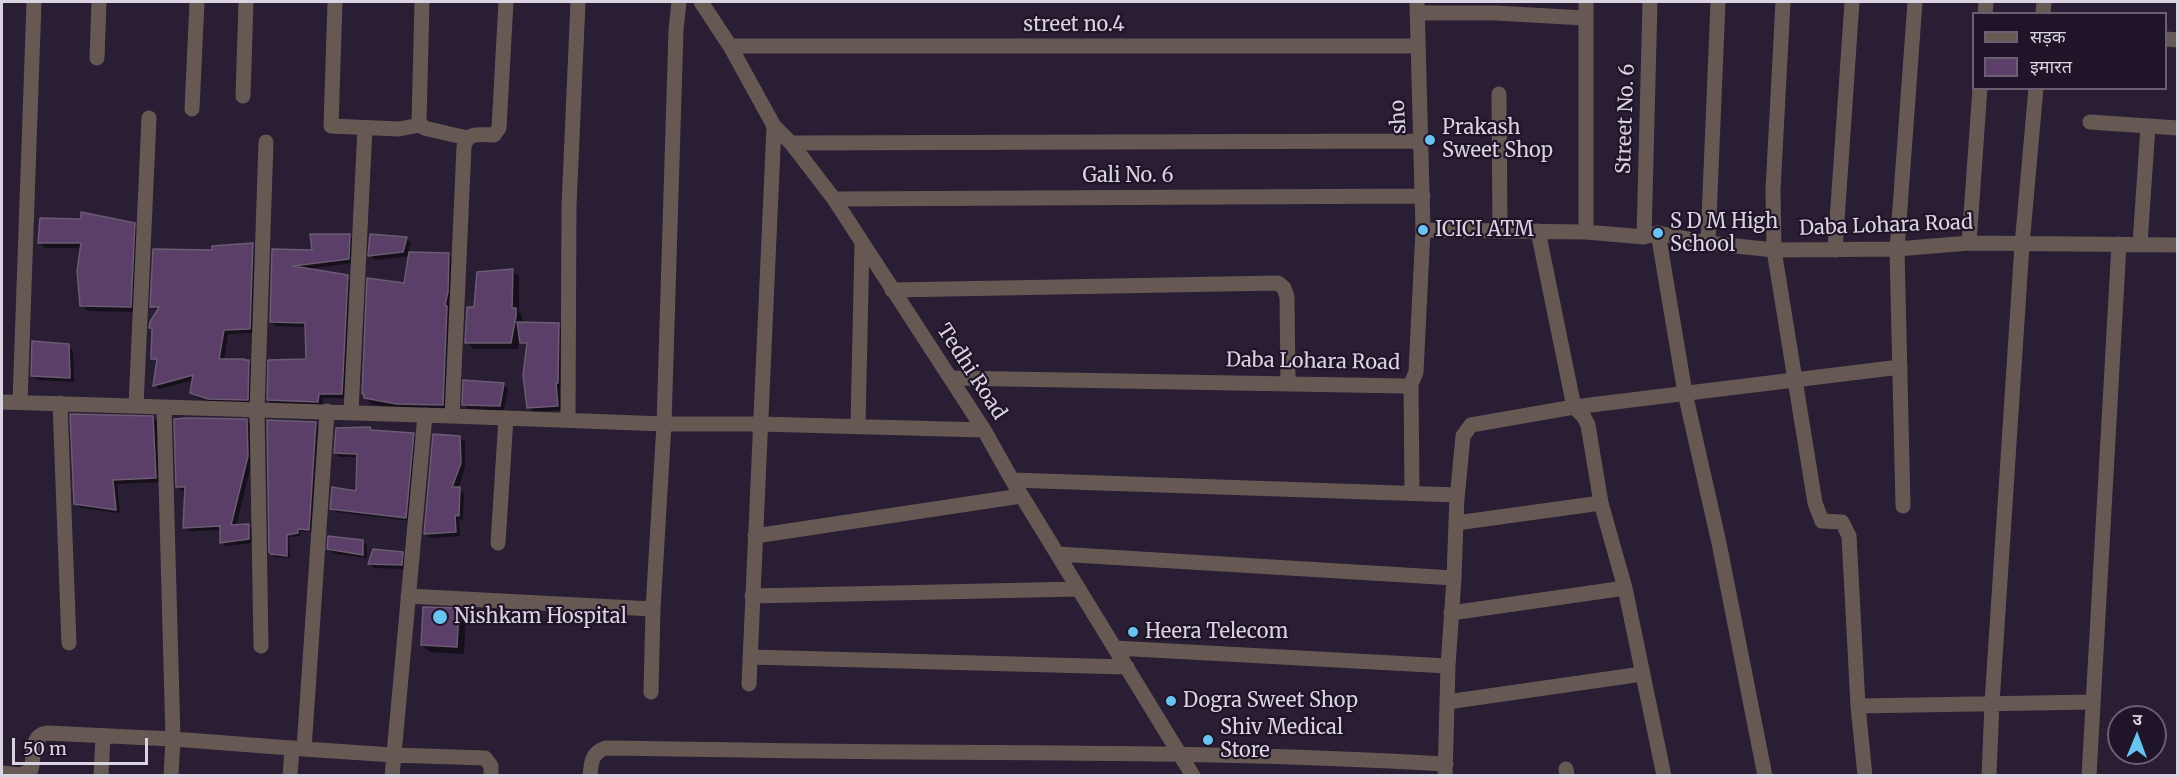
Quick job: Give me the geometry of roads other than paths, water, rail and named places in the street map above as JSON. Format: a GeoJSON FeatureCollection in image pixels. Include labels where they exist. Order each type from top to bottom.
{"type":"FeatureCollection","features":[{"type":"Feature","properties":{"kind":"street"},"geometry":{"type":"LineString","coordinates":[[20,402],[34,2]]}},
{"type":"Feature","properties":{"kind":"street"},"geometry":{"type":"LineString","coordinates":[[97,58],[99,2]]}},
{"type":"Feature","properties":{"kind":"street"},"geometry":{"type":"LineString","coordinates":[[192,110],[197,2]]}},
{"type":"Feature","properties":{"kind":"street"},"geometry":{"type":"LineString","coordinates":[[243,96],[246,2]]}},
{"type":"Feature","properties":{"kind":"street"},"geometry":{"type":"LineString","coordinates":[[335,2],[331,126],[399,129],[420,125],[424,128],[467,138],[475,135],[494,135],[499,128],[506,2]]}},
{"type":"Feature","properties":{"kind":"street"},"geometry":{"type":"LineString","coordinates":[[420,125],[418,115],[422,2]]}},
{"type":"Feature","properties":{"kind":"street"},"geometry":{"type":"LineString","coordinates":[[568,420],[569,206],[578,2]]}},
{"type":"Feature","properties":{"kind":"street"},"geometry":{"type":"LineString","coordinates":[[651,692],[653,609],[664,424],[676,30],[679,2]]}},
{"type":"Feature","properties":{"kind":"street","name":"Tedhi Road"},"geometry":{"type":"LineString","coordinates":[[701,2],[730,46],[774,126],[791,143],[834,199],[951,378],[1193,776]]}},
{"type":"Feature","properties":{"kind":"street"},"geometry":{"type":"LineString","coordinates":[[1586,2],[1586,232]]}},
{"type":"Feature","properties":{"kind":"street","name":"Street No. 6"},"geometry":{"type":"LineString","coordinates":[[1650,2],[1651,235],[1719,543],[1765,776]]}},
{"type":"Feature","properties":{"kind":"street"},"geometry":{"type":"LineString","coordinates":[[1708,243],[1718,2]]}},
{"type":"Feature","properties":{"kind":"street"},"geometry":{"type":"LineString","coordinates":[[1783,2],[1773,190],[1774,250],[1815,503],[1822,521],[1842,522],[1848,536],[1858,706],[1865,776]]}},
{"type":"Feature","properties":{"kind":"street"},"geometry":{"type":"LineString","coordinates":[[1835,249],[1852,2]]}},
{"type":"Feature","properties":{"kind":"street"},"geometry":{"type":"LineString","coordinates":[[1903,506],[1897,249],[1916,2]]}},
{"type":"Feature","properties":{"kind":"street"},"geometry":{"type":"LineString","coordinates":[[1417,7],[1585,18]]}},
{"type":"Feature","properties":{"kind":"street","name":"sho"},"geometry":{"type":"LineString","coordinates":[[1417,7],[1423,230]]}},
{"type":"Feature","properties":{"kind":"street","name":"street no.4"},"geometry":{"type":"LineString","coordinates":[[730,46],[1417,46]]}},
{"type":"Feature","properties":{"kind":"street"},"geometry":{"type":"LineString","coordinates":[[1969,243],[1980,90]]}},
{"type":"Feature","properties":{"kind":"street"},"geometry":{"type":"LineString","coordinates":[[1989,776],[2022,245],[2036,90]]}},
{"type":"Feature","properties":{"kind":"street"},"geometry":{"type":"LineString","coordinates":[[1499,94],[1500,231]]}},
{"type":"Feature","properties":{"kind":"street"},"geometry":{"type":"LineString","coordinates":[[136,406],[149,118]]}},
{"type":"Feature","properties":{"kind":"street"},"geometry":{"type":"LineString","coordinates":[[2090,122],[2178,128]]}},
{"type":"Feature","properties":{"kind":"street"},"geometry":{"type":"LineString","coordinates":[[749,684],[774,126]]}},
{"type":"Feature","properties":{"kind":"street"},"geometry":{"type":"LineString","coordinates":[[2140,244],[2148,126]]}},
{"type":"Feature","properties":{"kind":"street"},"geometry":{"type":"LineString","coordinates":[[351,412],[365,128]]}},
{"type":"Feature","properties":{"kind":"street"},"geometry":{"type":"LineString","coordinates":[[452,416],[464,147],[467,138]]}},
{"type":"Feature","properties":{"kind":"street"},"geometry":{"type":"LineString","coordinates":[[791,143],[1422,141]]}},
{"type":"Feature","properties":{"kind":"street"},"geometry":{"type":"LineString","coordinates":[[261,646],[257,410],[266,142]]}},
{"type":"Feature","properties":{"kind":"street","name":"Gali No. 6"},"geometry":{"type":"LineString","coordinates":[[834,199],[1423,196]]}},
{"type":"Feature","properties":{"kind":"street","name":"Daba Lohara Road"},"geometry":{"type":"LineString","coordinates":[[951,378],[1405,386],[1411,384],[1416,372],[1423,230],[1651,235],[1774,250],[1897,249],[1969,243],[2178,245]]}},
{"type":"Feature","properties":{"kind":"street"},"geometry":{"type":"LineString","coordinates":[[1538,231],[1574,407],[1588,425],[1602,503],[1625,588],[1664,776]]}},
{"type":"Feature","properties":{"kind":"street"},"geometry":{"type":"LineString","coordinates":[[858,425],[862,243]]}},
{"type":"Feature","properties":{"kind":"street"},"geometry":{"type":"LineString","coordinates":[[2089,776],[2119,244]]}},
{"type":"Feature","properties":{"kind":"street"},"geometry":{"type":"LineString","coordinates":[[892,290],[1278,284],[1284,288],[1287,297],[1288,383]]}},
{"type":"Feature","properties":{"kind":"street"},"geometry":{"type":"LineString","coordinates":[[590,776],[594,755],[606,748],[1181,754],[1372,760],[1446,770],[1448,666],[1457,499],[1463,436],[1466,429],[1471,425],[1574,407],[1900,367]]}},
{"type":"Feature","properties":{"kind":"street"},"geometry":{"type":"LineString","coordinates":[[1411,384],[1412,493]]}},
{"type":"Feature","properties":{"kind":"street"},"geometry":{"type":"LineString","coordinates":[[2,402],[664,424],[858,425],[984,430]]}},
{"type":"Feature","properties":{"kind":"street"},"geometry":{"type":"LineString","coordinates":[[60,403],[69,643]]}},
{"type":"Feature","properties":{"kind":"street"},"geometry":{"type":"LineString","coordinates":[[164,407],[173,739],[171,776]]}},
{"type":"Feature","properties":{"kind":"street"},"geometry":{"type":"LineString","coordinates":[[290,776],[298,748],[327,411]]}},
{"type":"Feature","properties":{"kind":"street"},"geometry":{"type":"LineString","coordinates":[[392,776],[425,416]]}},
{"type":"Feature","properties":{"kind":"street"},"geometry":{"type":"LineString","coordinates":[[498,543],[506,418]]}},
{"type":"Feature","properties":{"kind":"street"},"geometry":{"type":"LineString","coordinates":[[1012,480],[1412,493],[1457,495],[1457,499]]}},
{"type":"Feature","properties":{"kind":"street"},"geometry":{"type":"LineString","coordinates":[[755,536],[1021,496]]}},
{"type":"Feature","properties":{"kind":"street"},"geometry":{"type":"LineString","coordinates":[[1456,523],[1602,503]]}},
{"type":"Feature","properties":{"kind":"street"},"geometry":{"type":"LineString","coordinates":[[1058,554],[1454,578]]}},
{"type":"Feature","properties":{"kind":"street"},"geometry":{"type":"LineString","coordinates":[[1451,613],[1625,588]]}},
{"type":"Feature","properties":{"kind":"street"},"geometry":{"type":"LineString","coordinates":[[752,596],[1079,589]]}},
{"type":"Feature","properties":{"kind":"street"},"geometry":{"type":"LineString","coordinates":[[408,596],[653,609]]}},
{"type":"Feature","properties":{"kind":"street"},"geometry":{"type":"LineString","coordinates":[[1115,648],[1448,666]]}},
{"type":"Feature","properties":{"kind":"street"},"geometry":{"type":"LineString","coordinates":[[750,657],[1127,667]]}},
{"type":"Feature","properties":{"kind":"street"},"geometry":{"type":"LineString","coordinates":[[1447,702],[1642,674]]}},
{"type":"Feature","properties":{"kind":"street"},"geometry":{"type":"LineString","coordinates":[[1858,706],[2093,702]]}},
{"type":"Feature","properties":{"kind":"street"},"geometry":{"type":"LineString","coordinates":[[2,773],[28,774],[32,766],[34,741],[41,734],[173,739],[393,755],[485,758],[491,766],[491,776]]}},
{"type":"Feature","properties":{"kind":"street"},"geometry":{"type":"LineString","coordinates":[[101,776],[103,736]]}},
{"type":"Feature","properties":{"kind":"place","name":"Prakash Sweet Shop"},"geometry":{"type":"Point","coordinates":[1430,140]}},
{"type":"Feature","properties":{"kind":"place","name":"ICICI ATM"},"geometry":{"type":"Point","coordinates":[1423,230]}},
{"type":"Feature","properties":{"kind":"place","name":"S D M High School"},"geometry":{"type":"Point","coordinates":[1658,233]}},
{"type":"Feature","properties":{"kind":"place","name":"Nishkam Hospital"},"geometry":{"type":"Point","coordinates":[440,617]}},
{"type":"Feature","properties":{"kind":"place","name":"Heera Telecom"},"geometry":{"type":"Point","coordinates":[1133,632]}},
{"type":"Feature","properties":{"kind":"place","name":"Dogra Sweet Shop"},"geometry":{"type":"Point","coordinates":[1171,701]}},
{"type":"Feature","properties":{"kind":"place","name":"Shiv Medical Store"},"geometry":{"type":"Point","coordinates":[1208,740]}}]}
